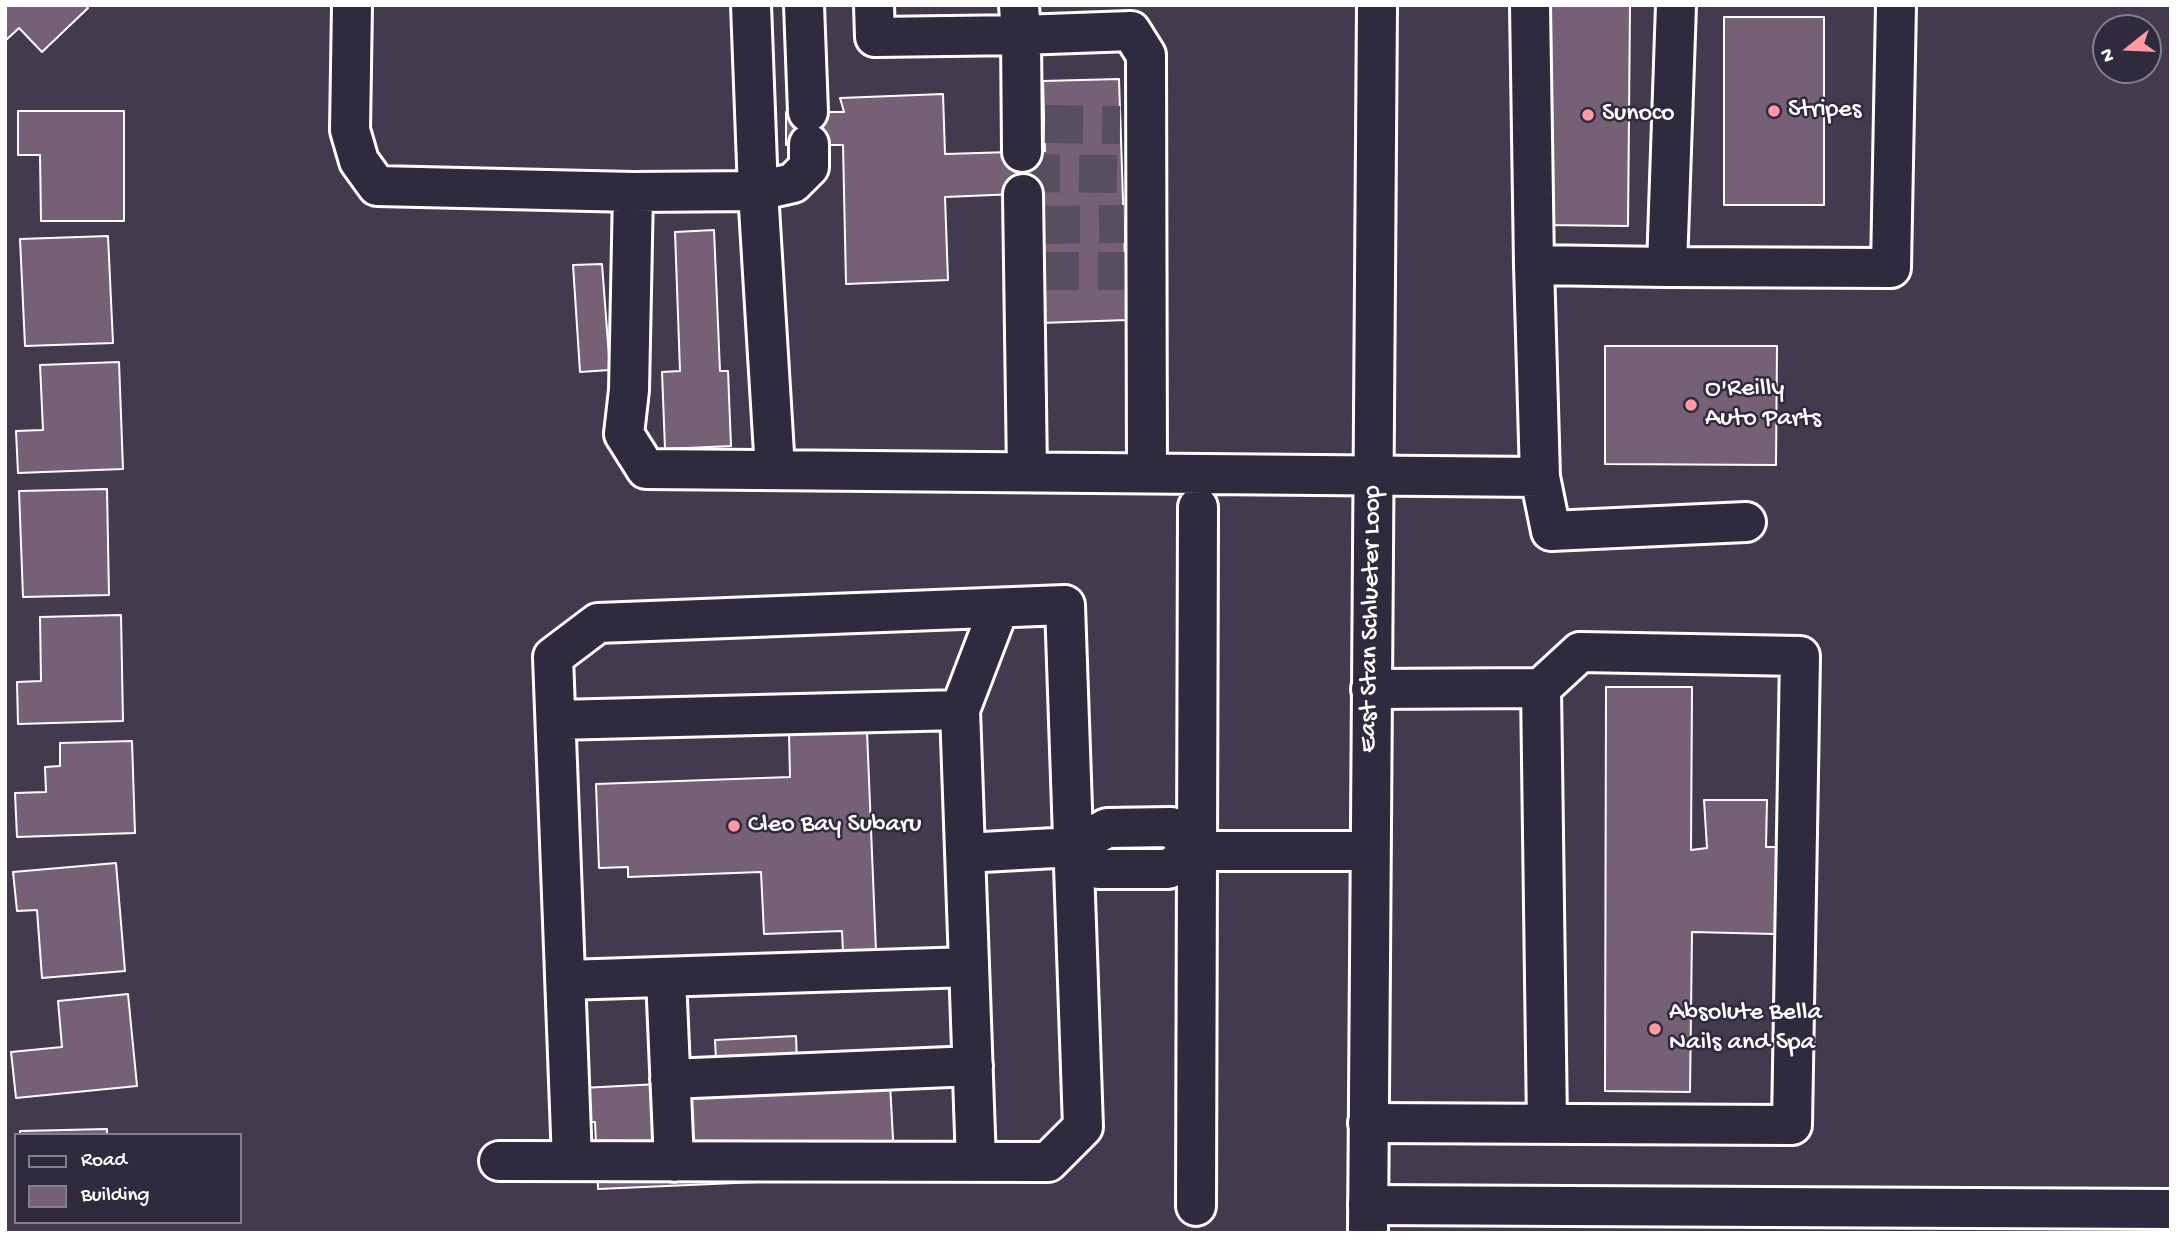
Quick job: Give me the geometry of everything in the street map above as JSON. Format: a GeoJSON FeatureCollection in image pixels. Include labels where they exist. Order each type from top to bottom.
{"type":"FeatureCollection","features":[{"type":"Feature","properties":{"kind":"main road"},"geometry":{"type":"LineString","coordinates":[[352,5],[350,130],[359,161],[377,186],[633,192],[758,191],[793,183],[809,167],[804,5]]}},
{"type":"Feature","properties":{"kind":"main road"},"geometry":{"type":"LineString","coordinates":[[751,5],[758,191],[775,470]]}},
{"type":"Feature","properties":{"kind":"main road"},"geometry":{"type":"LineString","coordinates":[[874,5],[874,37],[1020,20],[1131,31],[1146,55],[1133,126],[1136,271],[1147,473]]}},
{"type":"Feature","properties":{"kind":"main road","name":"East Stan Schlueter Loop"},"geometry":{"type":"LineString","coordinates":[[1368,1219],[1377,5]]}},
{"type":"Feature","properties":{"kind":"main road"},"geometry":{"type":"LineString","coordinates":[[1530,5],[1540,477],[1551,531],[1746,522]]}},
{"type":"Feature","properties":{"kind":"main road"},"geometry":{"type":"LineString","coordinates":[[1667,267],[1676,5]]}},
{"type":"Feature","properties":{"kind":"main road"},"geometry":{"type":"LineString","coordinates":[[1534,265],[1891,268],[1896,5]]}},
{"type":"Feature","properties":{"kind":"main road"},"geometry":{"type":"LineString","coordinates":[[1020,20],[1029,133]]}},
{"type":"Feature","properties":{"kind":"main road"},"geometry":{"type":"LineString","coordinates":[[633,192],[629,390],[624,434],[646,469],[1147,473],[1373,478],[1540,477]]}},
{"type":"Feature","properties":{"kind":"main road"},"geometry":{"type":"LineString","coordinates":[[1027,472],[1032,271],[1029,215]]}},
{"type":"Feature","properties":{"kind":"main road"},"geometry":{"type":"LineString","coordinates":[[1196,1206],[1198,507]]}},
{"type":"Feature","properties":{"kind":"main road"},"geometry":{"type":"LineString","coordinates":[[499,1161],[1048,1162],[1083,1127],[1065,605],[598,623],[553,657],[572,1161]]}},
{"type":"Feature","properties":{"kind":"main road"},"geometry":{"type":"LineString","coordinates":[[975,1162],[960,710],[999,608]]}},
{"type":"Feature","properties":{"kind":"main road"},"geometry":{"type":"LineString","coordinates":[[1368,1123],[1792,1125],[1800,656],[1580,652],[1541,688],[1371,689]]}},
{"type":"Feature","properties":{"kind":"main road"},"geometry":{"type":"LineString","coordinates":[[1541,688],[1547,1124]]}},
{"type":"Feature","properties":{"kind":"main road"},"geometry":{"type":"LineString","coordinates":[[556,720],[960,710]]}},
{"type":"Feature","properties":{"kind":"main road"},"geometry":{"type":"LineString","coordinates":[[965,853],[1073,847],[1099,869],[1168,869],[1197,851],[1370,851]]}},
{"type":"Feature","properties":{"kind":"main road"},"geometry":{"type":"LineString","coordinates":[[566,980],[969,967]]}},
{"type":"Feature","properties":{"kind":"main road"},"geometry":{"type":"LineString","coordinates":[[666,977],[674,1161]]}},
{"type":"Feature","properties":{"kind":"main road"},"geometry":{"type":"LineString","coordinates":[[670,1079],[972,1066]]}},
{"type":"Feature","properties":{"kind":"main road"},"geometry":{"type":"LineString","coordinates":[[1368,1219],[1782,1220],[2171,1209]]}},
{"type":"Feature","properties":{"kind":"building"},"geometry":{"type":"Polygon","coordinates":[[[5,5],[86,5],[88,8],[42,52],[19,28],[5,41],[5,5]]]}},
{"type":"Feature","properties":{"kind":"building","name":"Sunoco"},"geometry":{"type":"Polygon","coordinates":[[[1547,5],[1630,5],[1628,226],[1546,225],[1547,5]]]}},
{"type":"Feature","properties":{"kind":"building","name":"Stripes"},"geometry":{"type":"Polygon","coordinates":[[[1724,17],[1824,17],[1824,205],[1724,205],[1724,17]]]}},
{"type":"Feature","properties":{"kind":"building"},"geometry":{"type":"Polygon","coordinates":[[[1119,79],[1127,320],[1041,323],[1041,193],[945,197],[948,280],[846,284],[843,145],[786,145],[786,112],[844,112],[840,98],[943,94],[945,154],[1045,151],[1043,81],[1119,79]]]}},
{"type":"Feature","properties":{"kind":"building"},"geometry":{"type":"Polygon","coordinates":[[[18,111],[124,111],[124,221],[41,221],[40,155],[18,155],[18,111]]]}},
{"type":"Feature","properties":{"kind":"building"},"geometry":{"type":"Polygon","coordinates":[[[714,230],[720,371],[728,371],[731,446],[665,449],[662,372],[680,371],[675,232],[714,230]]]}},
{"type":"Feature","properties":{"kind":"building"},"geometry":{"type":"Polygon","coordinates":[[[108,236],[113,343],[25,346],[20,239],[108,236]]]}},
{"type":"Feature","properties":{"kind":"building"},"geometry":{"type":"Polygon","coordinates":[[[602,264],[610,370],[580,372],[573,265],[602,264]]]}},
{"type":"Feature","properties":{"kind":"building","name":"O'Reilly Auto Parts"},"geometry":{"type":"Polygon","coordinates":[[[1605,346],[1777,346],[1776,465],[1605,464],[1605,346]]]}},
{"type":"Feature","properties":{"kind":"building"},"geometry":{"type":"Polygon","coordinates":[[[119,362],[123,469],[18,473],[16,431],[43,430],[40,365],[119,362]]]}},
{"type":"Feature","properties":{"kind":"building"},"geometry":{"type":"Polygon","coordinates":[[[107,489],[109,595],[23,597],[19,491],[107,489]]]}},
{"type":"Feature","properties":{"kind":"building"},"geometry":{"type":"Polygon","coordinates":[[[121,615],[123,721],[18,724],[17,682],[41,681],[40,617],[121,615]]]}},
{"type":"Feature","properties":{"kind":"building"},"geometry":{"type":"Polygon","coordinates":[[[1606,687],[1692,687],[1691,850],[1707,848],[1704,800],[1767,800],[1766,847],[1778,847],[1775,934],[1692,932],[1690,1092],[1605,1091],[1606,687]]]}},
{"type":"Feature","properties":{"kind":"building","name":"Cleo Bay Subaru"},"geometry":{"type":"Polygon","coordinates":[[[867,731],[876,951],[843,953],[842,931],[764,934],[761,872],[628,877],[628,867],[599,868],[596,784],[790,777],[789,734],[867,731]]]}},
{"type":"Feature","properties":{"kind":"building"},"geometry":{"type":"Polygon","coordinates":[[[132,741],[135,833],[17,837],[15,793],[46,792],[45,767],[60,766],[60,743],[132,741]]]}},
{"type":"Feature","properties":{"kind":"building"},"geometry":{"type":"Polygon","coordinates":[[[116,863],[125,971],[42,978],[37,910],[17,911],[13,872],[116,863]]]}},
{"type":"Feature","properties":{"kind":"building"},"geometry":{"type":"Polygon","coordinates":[[[128,994],[137,1086],[16,1098],[11,1052],[62,1047],[58,1001],[128,994]]]}},
{"type":"Feature","properties":{"kind":"building"},"geometry":{"type":"Polygon","coordinates":[[[796,1036],[798,1088],[890,1083],[895,1176],[598,1189],[595,1122],[583,1122],[582,1088],[717,1081],[715,1040],[796,1036]]]}},
{"type":"Feature","properties":{"kind":"building"},"geometry":{"type":"Polygon","coordinates":[[[107,1129],[107,1133],[20,1133],[107,1129]]]}},
{"type":"Feature","properties":{"kind":"tunnel"},"geometry":{"type":"LineString","coordinates":[[1045,124],[1120,125]]}},
{"type":"Feature","properties":{"kind":"tunnel"},"geometry":{"type":"LineString","coordinates":[[1022,173],[1122,174]]}},
{"type":"Feature","properties":{"kind":"tunnel"},"geometry":{"type":"LineString","coordinates":[[1042,225],[1124,224]]}},
{"type":"Feature","properties":{"kind":"tunnel"},"geometry":{"type":"LineString","coordinates":[[1041,271],[1126,271]]}},
{"type":"Feature","properties":{"kind":"place","name":"Stripes"},"geometry":{"type":"Point","coordinates":[1774,111]}},
{"type":"Feature","properties":{"kind":"place","name":"Sunoco"},"geometry":{"type":"Point","coordinates":[1588,115]}},
{"type":"Feature","properties":{"kind":"place","name":"O'Reilly Auto Parts"},"geometry":{"type":"Point","coordinates":[1691,405]}},
{"type":"Feature","properties":{"kind":"place","name":"Cleo Bay Subaru"},"geometry":{"type":"Point","coordinates":[734,826]}},
{"type":"Feature","properties":{"kind":"place","name":"Absolute Bella Nails and Spa"},"geometry":{"type":"Point","coordinates":[1655,1029]}}]}
